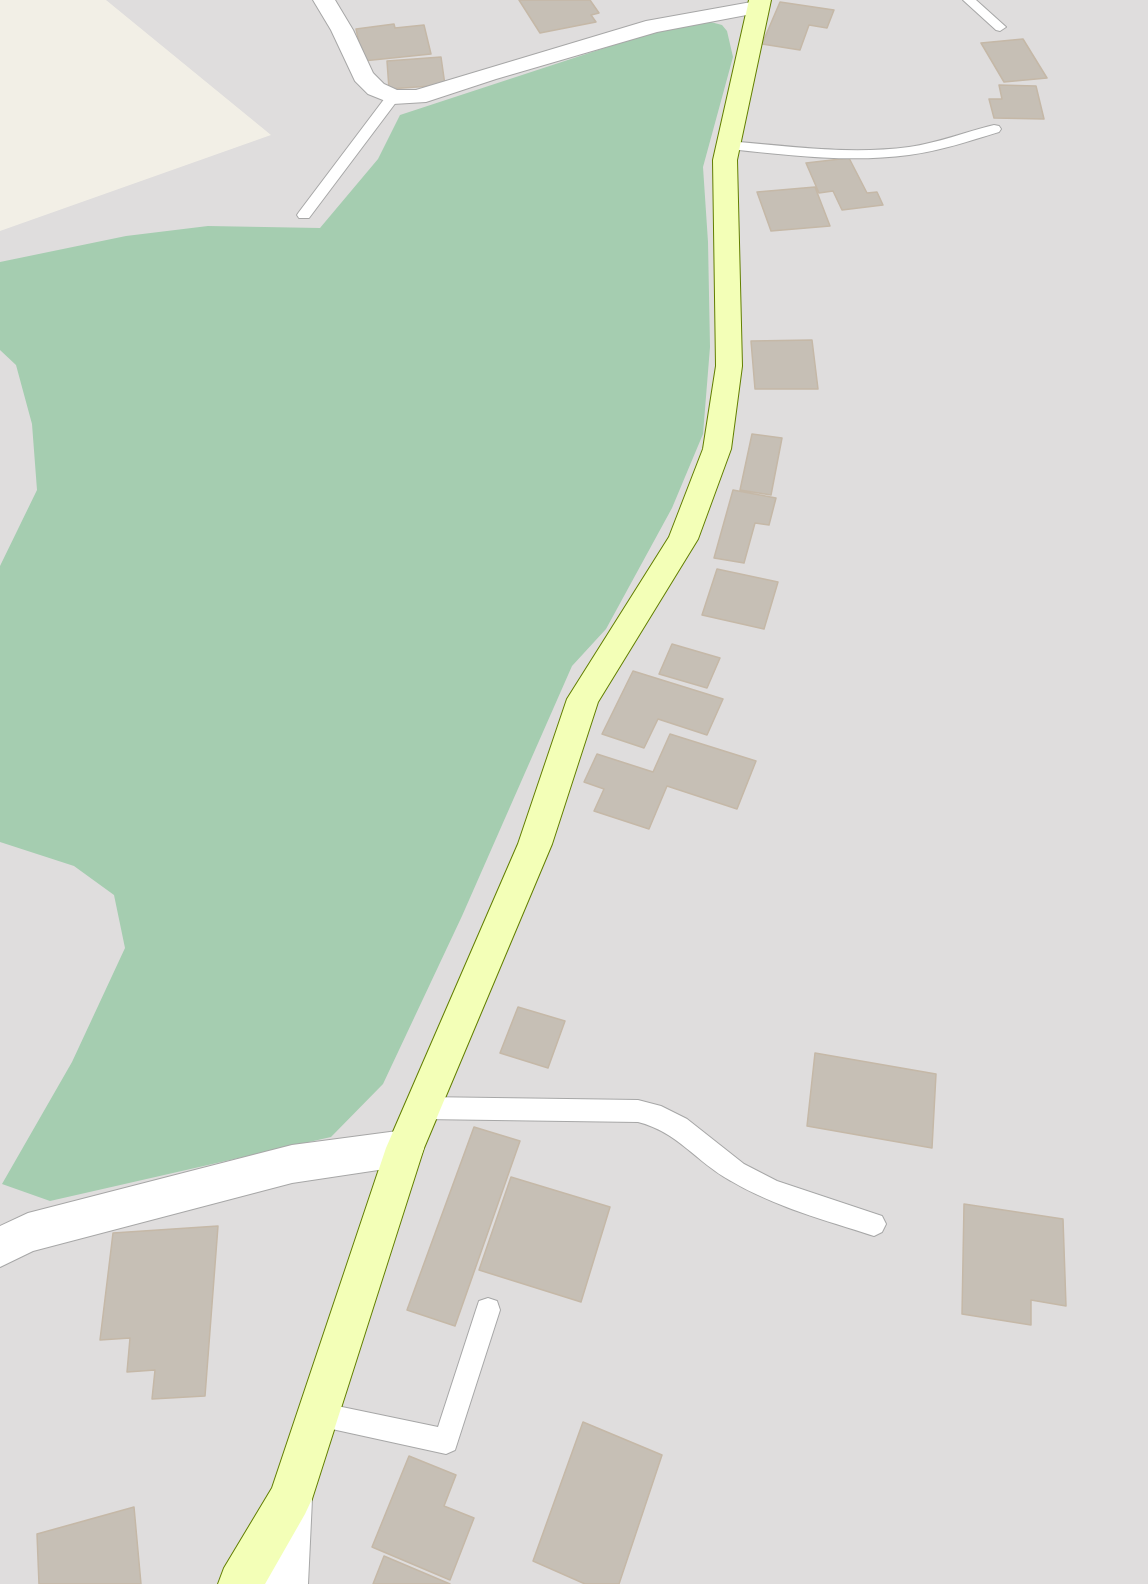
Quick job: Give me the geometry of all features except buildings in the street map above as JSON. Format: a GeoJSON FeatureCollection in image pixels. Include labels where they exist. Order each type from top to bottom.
{"type":"FeatureCollection","features":[{"type":"Feature","properties":{"kind":"street"},"geometry":{"type":"LineString","coordinates":[[240,1584],[290,1499],[405,1148],[535,844],[583,699],[683,539],[717,449],[729,366],[724,160],[758,4],[654,26],[488,74],[418,97],[393,97],[376,89],[363,76],[342,30],[324,0]]}},
{"type":"Feature","properties":{"kind":"street"},"geometry":{"type":"LineString","coordinates":[[0,1247],[28,1233],[291,1164],[405,1148]]}},
{"type":"Feature","properties":{"kind":"street"},"geometry":{"type":"LineString","coordinates":[[286,1584],[290,1499]]}},
{"type":"Feature","properties":{"kind":"lane"},"geometry":{"type":"LineString","coordinates":[[969,0],[1000,27]]}},
{"type":"Feature","properties":{"kind":"lane"},"geometry":{"type":"LineString","coordinates":[[304,215],[393,97]]}},
{"type":"Feature","properties":{"kind":"lane"},"geometry":{"type":"LineString","coordinates":[[728,145],[841,154],[887,153],[930,148],[994,129]]}},
{"type":"Feature","properties":{"kind":"lane"},"geometry":{"type":"LineString","coordinates":[[423,1107],[638,1111],[661,1117],[679,1127],[736,1172],[772,1191],[874,1224]]}},
{"type":"Feature","properties":{"kind":"lane"},"geometry":{"type":"LineString","coordinates":[[318,1415],[446,1441],[488,1310]]}},
{"type":"Feature","properties":{"kind":"shaded area"},"geometry":{"type":"Polygon","coordinates":[[[106,0],[1148,0],[1148,1584],[0,1584],[0,231],[271,135],[106,0]]]}},
{"type":"Feature","properties":{"kind":"green space"},"geometry":{"type":"Polygon","coordinates":[[[707,21],[722,25],[727,31],[733,57],[703,167],[708,242],[710,347],[703,434],[672,508],[606,629],[572,666],[462,916],[383,1084],[331,1137],[50,1201],[2,1184],[72,1062],[125,948],[114,895],[74,866],[0,842],[0,566],[37,490],[32,424],[16,365],[0,350],[0,262],[126,236],[208,226],[320,228],[378,159],[400,115],[641,36],[707,21]]]}}]}
